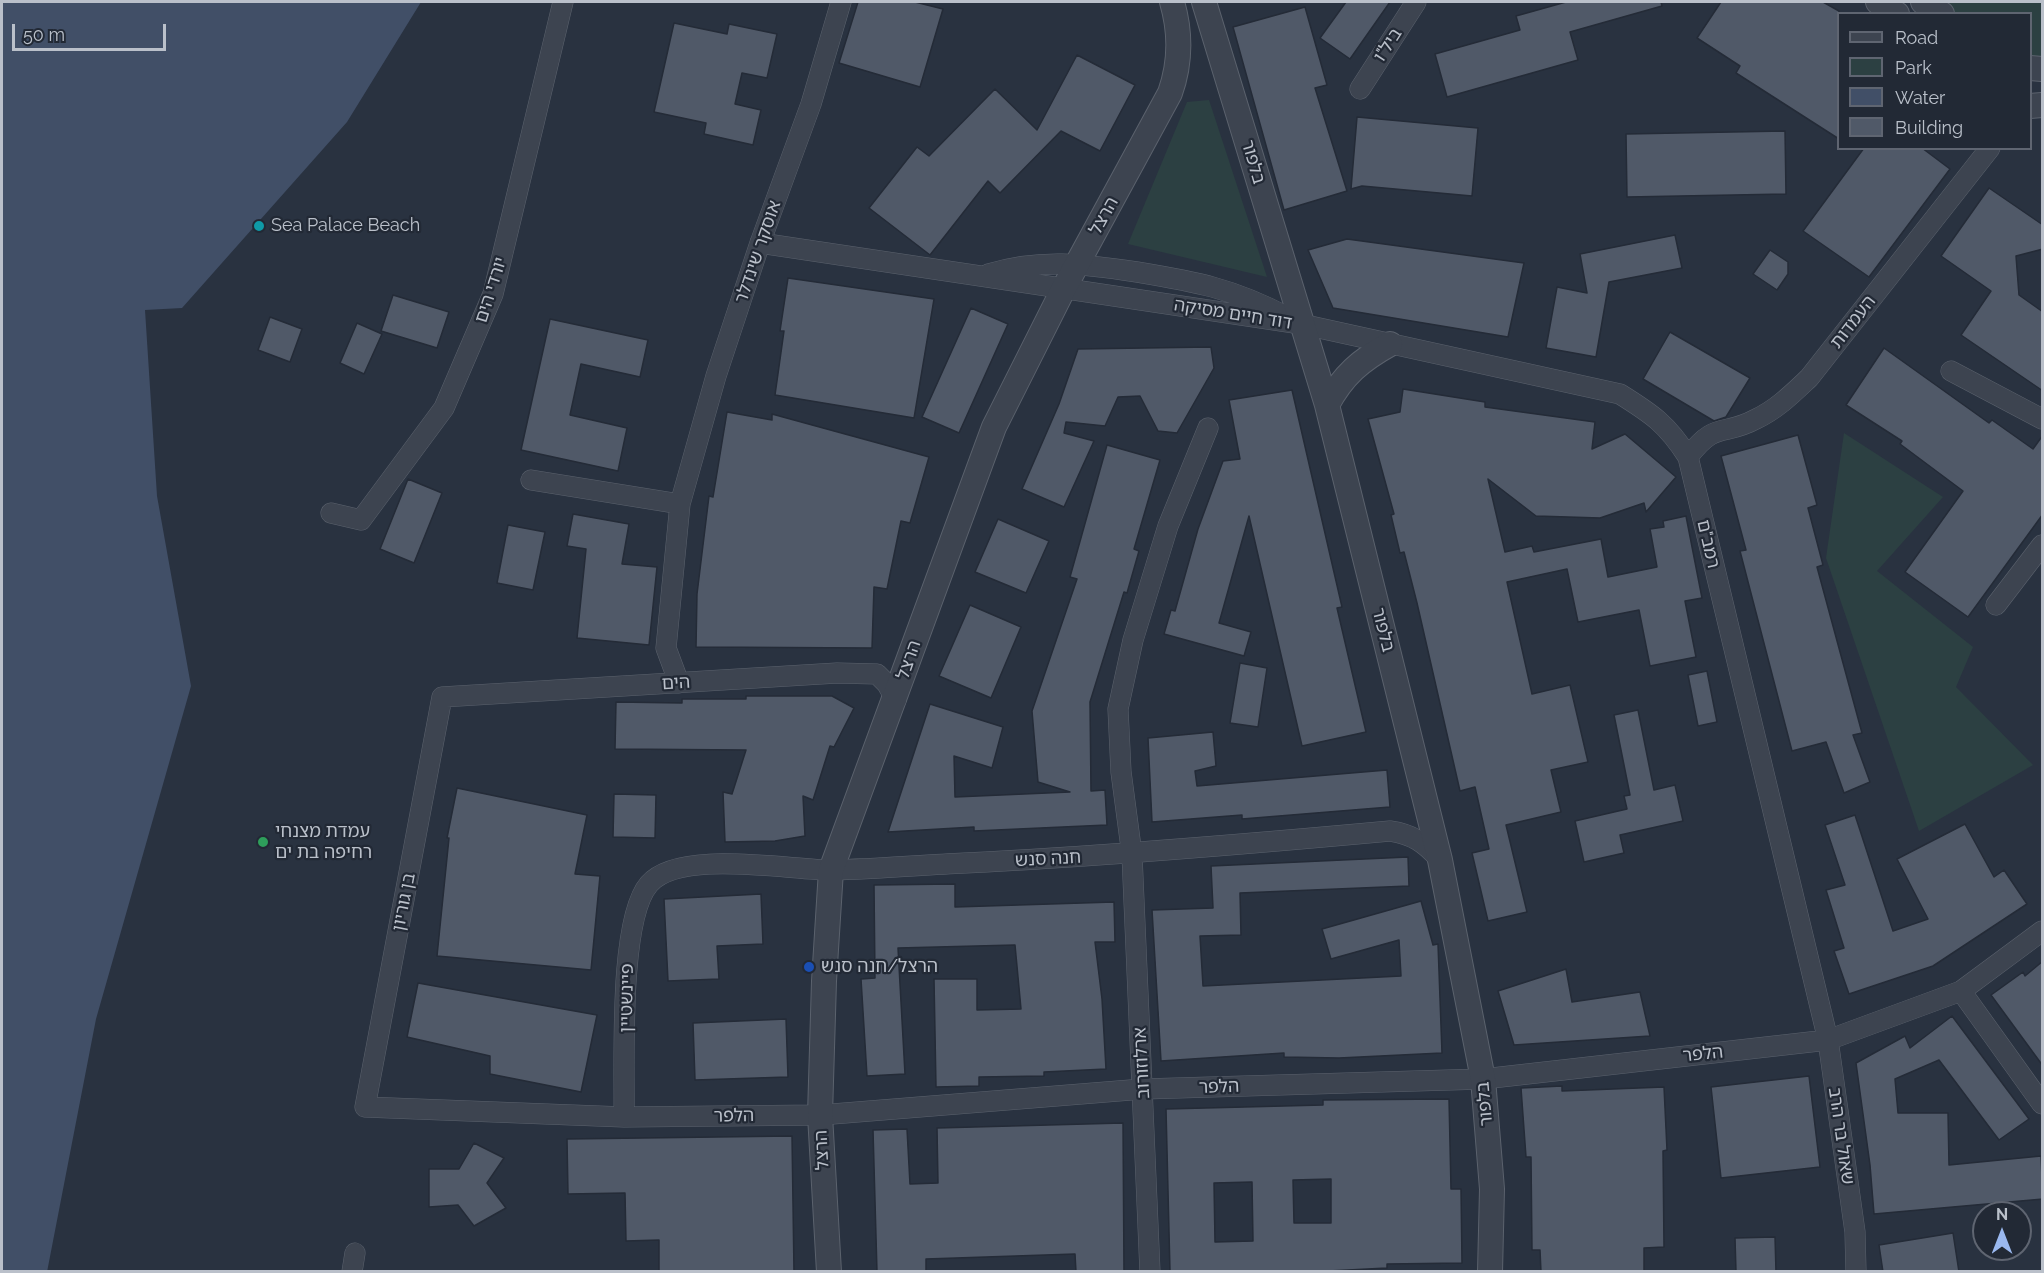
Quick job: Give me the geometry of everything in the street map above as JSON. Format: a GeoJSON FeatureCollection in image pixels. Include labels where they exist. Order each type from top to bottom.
{"type":"FeatureCollection","features":[{"type":"Feature","properties":{"kind":"street","name":"יורדי הים"},"geometry":{"type":"LineString","coordinates":[[331,513],[361,520],[444,408],[493,294],[563,2]]}},
{"type":"Feature","properties":{"kind":"street","name":"אוסקר שינדלר"},"geometry":{"type":"LineString","coordinates":[[678,683],[666,648],[667,618],[680,504],[716,376],[760,243],[811,104],[841,2]]}},
{"type":"Feature","properties":{"kind":"street","name":"הרצל"},"geometry":{"type":"LineString","coordinates":[[829,1272],[820,1115],[824,981],[831,870],[896,700],[947,547],[994,427],[1064,288],[1170,93],[1178,71],[1180,48],[1172,2]]}},
{"type":"Feature","properties":{"kind":"street","name":"בלפור"},"geometry":{"type":"LineString","coordinates":[[1204,2],[1327,405],[1440,860],[1483,1079],[1492,1189],[1490,1272]]}},
{"type":"Feature","properties":{"kind":"street","name":"ביל\"ו"},"geometry":{"type":"LineString","coordinates":[[1360,89],[1416,2]]}},
{"type":"Feature","properties":{"kind":"street"},"geometry":{"type":"LineString","coordinates":[[1878,2],[1894,12]]}},
{"type":"Feature","properties":{"kind":"street"},"geometry":{"type":"LineString","coordinates":[[1923,2],[1939,12]]}},
{"type":"Feature","properties":{"kind":"street","name":"העמדות"},"geometry":{"type":"LineString","coordinates":[[1688,457],[1699,442],[1712,432],[1754,421],[1780,406],[1809,378],[1988,150]]}},
{"type":"Feature","properties":{"kind":"street","name":"דוד חיים מסיקה"},"geometry":{"type":"LineString","coordinates":[[760,243],[1301,324]]}},
{"type":"Feature","properties":{"kind":"street","name":"דוד חיים מסיקה"},"geometry":{"type":"LineString","coordinates":[[984,275],[1017,265],[1078,263],[1208,284],[1249,298],[1301,324]]}},
{"type":"Feature","properties":{"kind":"street","name":"רמב\"ם"},"geometry":{"type":"LineString","coordinates":[[1301,324],[1620,394],[1650,412],[1672,432],[1688,457],[1827,1040]]}},
{"type":"Feature","properties":{"kind":"street"},"geometry":{"type":"LineString","coordinates":[[1327,405],[1348,372],[1363,358],[1390,344]]}},
{"type":"Feature","properties":{"kind":"street"},"geometry":{"type":"LineString","coordinates":[[1950,371],[2043,419]]}},
{"type":"Feature","properties":{"kind":"street","name":"ארלוזורוב"},"geometry":{"type":"LineString","coordinates":[[1150,1272],[1132,855],[1121,772],[1118,709],[1133,640],[1168,526],[1208,428]]}},
{"type":"Feature","properties":{"kind":"street"},"geometry":{"type":"LineString","coordinates":[[531,480],[680,504]]}},
{"type":"Feature","properties":{"kind":"street"},"geometry":{"type":"LineString","coordinates":[[1996,606],[2043,545]]}},
{"type":"Feature","properties":{"kind":"street","name":"הים"},"geometry":{"type":"LineString","coordinates":[[442,697],[837,673],[878,674],[896,700]]}},
{"type":"Feature","properties":{"kind":"street","name":"בן גוריון"},"geometry":{"type":"LineString","coordinates":[[365,1107],[442,697]]}},
{"type":"Feature","properties":{"kind":"street","name":"חנה סנש"},"geometry":{"type":"LineString","coordinates":[[649,883],[677,868],[706,863],[831,870],[1132,855],[1390,831],[1404,833],[1418,839],[1440,860]]}},
{"type":"Feature","properties":{"kind":"street","name":"פיינשטיין"},"geometry":{"type":"LineString","coordinates":[[624,1117],[628,941],[635,908],[649,883]]}},
{"type":"Feature","properties":{"kind":"street","name":"הלפר"},"geometry":{"type":"LineString","coordinates":[[365,1107],[624,1117],[820,1115],[1143,1089],[1483,1079],[1827,1040],[1961,991],[2043,931]]}},
{"type":"Feature","properties":{"kind":"street"},"geometry":{"type":"LineString","coordinates":[[1961,991],[2043,1104]]}},
{"type":"Feature","properties":{"kind":"street","name":"שאול בר הרב"},"geometry":{"type":"LineString","coordinates":[[1827,1040],[1855,1232],[1856,1272]]}},
{"type":"Feature","properties":{"kind":"green space"},"geometry":{"type":"Polygon","coordinates":[[[1937,2],[2042,2],[2042,70],[2032,63],[2032,12],[1954,12],[1937,2]]]}},
{"type":"Feature","properties":{"kind":"green space"},"geometry":{"type":"Polygon","coordinates":[[[1209,100],[1267,277],[1128,244],[1187,102],[1209,100]]]}},
{"type":"Feature","properties":{"kind":"green space"},"geometry":{"type":"Polygon","coordinates":[[[1844,433],[1943,497],[1877,571],[1973,647],[1956,687],[2033,765],[1919,831],[1826,558],[1844,433]]]}},
{"type":"Feature","properties":{"kind":"water"},"geometry":{"type":"Polygon","coordinates":[[[2,2],[421,2],[347,122],[182,308],[145,310],[157,496],[191,686],[96,1019],[47,1272],[2,1271],[2,2]]]}},
{"type":"Feature","properties":{"kind":"building"},"geometry":{"type":"Polygon","coordinates":[[[858,2],[915,2],[943,9],[920,87],[839,63],[858,2]]]}},
{"type":"Feature","properties":{"kind":"building"},"geometry":{"type":"Polygon","coordinates":[[[1346,2],[1390,2],[1350,59],[1320,38],[1346,2]]]}},
{"type":"Feature","properties":{"kind":"building"},"geometry":{"type":"Polygon","coordinates":[[[1566,2],[1661,2],[1662,6],[1570,32],[1578,60],[1447,97],[1435,54],[1520,30],[1516,16],[1566,2]]]}},
{"type":"Feature","properties":{"kind":"building"},"geometry":{"type":"Polygon","coordinates":[[[1721,2],[1823,2],[1839,11],[1837,12],[1837,138],[1736,73],[1740,66],[1697,38],[1721,2]]]}},
{"type":"Feature","properties":{"kind":"building"},"geometry":{"type":"Polygon","coordinates":[[[1305,7],[1327,85],[1315,88],[1347,191],[1284,210],[1233,27],[1305,7]]]}},
{"type":"Feature","properties":{"kind":"building"},"geometry":{"type":"Polygon","coordinates":[[[674,23],[727,34],[729,24],[777,34],[767,78],[742,73],[735,104],[761,110],[753,145],[704,134],[706,123],[654,112],[674,23]]]}},
{"type":"Feature","properties":{"kind":"building"},"geometry":{"type":"Polygon","coordinates":[[[1077,55],[1135,85],[1100,151],[1061,131],[1000,193],[988,181],[930,255],[869,208],[917,147],[929,156],[995,89],[1037,130],[1077,55]]]}},
{"type":"Feature","properties":{"kind":"building"},"geometry":{"type":"Polygon","coordinates":[[[1357,117],[1478,128],[1472,196],[1362,186],[1351,189],[1357,117]]]}},
{"type":"Feature","properties":{"kind":"building"},"geometry":{"type":"Polygon","coordinates":[[[1785,131],[1786,194],[1627,197],[1626,134],[1785,131]]]}},
{"type":"Feature","properties":{"kind":"building"},"geometry":{"type":"Polygon","coordinates":[[[1863,150],[1925,150],[1950,169],[1869,277],[1803,231],[1863,150]]]}},
{"type":"Feature","properties":{"kind":"building"},"geometry":{"type":"Polygon","coordinates":[[[1989,188],[2043,225],[2043,249],[2016,256],[2019,295],[2043,312],[2043,391],[1961,335],[1991,291],[1941,256],[1989,188]]]}},
{"type":"Feature","properties":{"kind":"building"},"geometry":{"type":"Polygon","coordinates":[[[1675,235],[1682,268],[1609,282],[1596,357],[1546,348],[1557,287],[1587,293],[1580,254],[1675,235]]]}},
{"type":"Feature","properties":{"kind":"building"},"geometry":{"type":"Polygon","coordinates":[[[1347,239],[1524,263],[1508,337],[1333,308],[1308,250],[1347,239]]]}},
{"type":"Feature","properties":{"kind":"building"},"geometry":{"type":"Polygon","coordinates":[[[1770,250],[1788,262],[1788,274],[1777,290],[1753,274],[1770,250]]]}},
{"type":"Feature","properties":{"kind":"building"},"geometry":{"type":"Polygon","coordinates":[[[788,278],[934,299],[914,418],[775,395],[784,331],[780,331],[788,278]]]}},
{"type":"Feature","properties":{"kind":"building"},"geometry":{"type":"Polygon","coordinates":[[[393,295],[449,312],[437,348],[381,331],[393,295]]]}},
{"type":"Feature","properties":{"kind":"building"},"geometry":{"type":"Polygon","coordinates":[[[971,308],[1008,324],[959,433],[922,417],[971,308]]]}},
{"type":"Feature","properties":{"kind":"building"},"geometry":{"type":"Polygon","coordinates":[[[270,317],[302,329],[290,362],[258,350],[270,317]]]}},
{"type":"Feature","properties":{"kind":"building"},"geometry":{"type":"Polygon","coordinates":[[[550,319],[648,340],[640,377],[581,364],[570,415],[627,428],[618,471],[521,450],[550,319]]]}},
{"type":"Feature","properties":{"kind":"building"},"geometry":{"type":"Polygon","coordinates":[[[357,323],[382,334],[364,374],[340,363],[357,323]]]}},
{"type":"Feature","properties":{"kind":"building"},"geometry":{"type":"Polygon","coordinates":[[[1670,332],[1750,378],[1726,417],[1714,421],[1643,379],[1670,332]]]}},
{"type":"Feature","properties":{"kind":"building"},"geometry":{"type":"Polygon","coordinates":[[[1211,347],[1214,368],[1177,433],[1158,431],[1140,396],[1118,397],[1105,426],[1066,422],[1064,433],[1094,441],[1064,507],[1022,489],[1059,404],[1078,349],[1211,347]]]}},
{"type":"Feature","properties":{"kind":"building"},"geometry":{"type":"Polygon","coordinates":[[[1884,348],[1989,423],[1992,420],[2033,449],[2043,435],[2043,514],[1968,617],[1905,572],[1963,491],[1900,444],[1902,441],[1846,405],[1884,348]]]}},
{"type":"Feature","properties":{"kind":"building"},"geometry":{"type":"Polygon","coordinates":[[[1403,389],[1485,402],[1485,407],[1595,422],[1592,449],[1625,434],[1676,477],[1646,512],[1644,503],[1600,518],[1536,516],[1488,479],[1505,552],[1532,546],[1534,552],[1601,539],[1608,577],[1657,567],[1650,529],[1664,527],[1663,521],[1686,516],[1702,598],[1685,601],[1696,657],[1650,666],[1639,610],[1578,622],[1567,569],[1507,582],[1532,694],[1570,685],[1588,762],[1551,770],[1561,812],[1506,825],[1527,912],[1488,921],[1472,853],[1489,849],[1475,787],[1460,791],[1417,603],[1404,552],[1400,553],[1391,515],[1394,514],[1368,419],[1400,412],[1403,389]]]}},
{"type":"Feature","properties":{"kind":"building"},"geometry":{"type":"Polygon","coordinates":[[[1292,390],[1342,607],[1337,608],[1366,732],[1302,746],[1249,516],[1219,623],[1251,632],[1244,656],[1164,634],[1171,610],[1175,611],[1198,529],[1223,461],[1240,459],[1229,400],[1292,390]]]}},
{"type":"Feature","properties":{"kind":"building"},"geometry":{"type":"Polygon","coordinates":[[[727,412],[772,420],[772,414],[929,457],[910,523],[901,521],[887,589],[874,587],[872,648],[696,647],[697,594],[709,496],[713,497],[727,412]]]}},
{"type":"Feature","properties":{"kind":"building"},"geometry":{"type":"Polygon","coordinates":[[[1798,435],[1817,505],[1808,508],[1823,565],[1817,567],[1862,733],[1853,735],[1870,782],[1844,793],[1826,742],[1792,751],[1740,551],[1746,550],[1721,456],[1798,435]]]}},
{"type":"Feature","properties":{"kind":"building"},"geometry":{"type":"Polygon","coordinates":[[[1107,445],[1160,460],[1134,549],[1139,551],[1127,593],[1124,592],[1090,702],[1091,791],[1105,790],[1107,825],[974,831],[974,827],[888,832],[930,704],[1003,727],[992,768],[954,756],[955,797],[1070,792],[1038,782],[1032,711],[1077,579],[1070,577],[1107,445]]]}},
{"type":"Feature","properties":{"kind":"building"},"geometry":{"type":"Polygon","coordinates":[[[408,479],[442,493],[414,563],[380,549],[408,479]]]}},
{"type":"Feature","properties":{"kind":"building"},"geometry":{"type":"Polygon","coordinates":[[[573,514],[629,524],[622,564],[657,567],[649,645],[577,638],[586,549],[567,546],[573,514]]]}},
{"type":"Feature","properties":{"kind":"building"},"geometry":{"type":"Polygon","coordinates":[[[998,519],[1049,541],[1026,593],[975,572],[998,519]]]}},
{"type":"Feature","properties":{"kind":"building"},"geometry":{"type":"Polygon","coordinates":[[[508,525],[545,532],[533,590],[497,583],[508,525]]]}},
{"type":"Feature","properties":{"kind":"building"},"geometry":{"type":"Polygon","coordinates":[[[970,605],[1021,627],[991,698],[939,676],[970,605]]]}},
{"type":"Feature","properties":{"kind":"building"},"geometry":{"type":"Polygon","coordinates":[[[1240,663],[1267,668],[1258,727],[1230,723],[1240,663]]]}},
{"type":"Feature","properties":{"kind":"building"},"geometry":{"type":"Polygon","coordinates":[[[1707,671],[1717,722],[1698,726],[1688,675],[1707,671]]]}},
{"type":"Feature","properties":{"kind":"building"},"geometry":{"type":"Polygon","coordinates":[[[746,696],[832,696],[854,708],[834,747],[830,746],[813,800],[803,796],[805,836],[775,841],[725,842],[723,792],[732,794],[746,750],[615,749],[616,702],[682,703],[682,699],[746,699],[746,696]]]}},
{"type":"Feature","properties":{"kind":"building"},"geometry":{"type":"Polygon","coordinates":[[[1638,710],[1654,790],[1675,785],[1683,821],[1620,835],[1624,853],[1584,862],[1575,821],[1627,809],[1624,796],[1630,795],[1614,715],[1638,710]]]}},
{"type":"Feature","properties":{"kind":"building"},"geometry":{"type":"Polygon","coordinates":[[[1213,732],[1216,766],[1195,771],[1197,786],[1387,770],[1390,807],[1242,819],[1242,815],[1152,822],[1148,738],[1213,732]]]}},
{"type":"Feature","properties":{"kind":"building"},"geometry":{"type":"Polygon","coordinates":[[[457,788],[587,815],[575,874],[600,876],[591,970],[437,956],[449,838],[447,838],[457,788]]]}},
{"type":"Feature","properties":{"kind":"building"},"geometry":{"type":"Polygon","coordinates":[[[614,794],[656,795],[655,838],[613,837],[614,794]]]}},
{"type":"Feature","properties":{"kind":"building"},"geometry":{"type":"Polygon","coordinates":[[[1855,815],[1893,931],[1928,919],[1897,859],[1965,824],[1994,877],[2004,870],[2027,904],[1933,966],[1849,994],[1834,951],[1844,948],[1826,890],[1845,885],[1825,825],[1855,815]]]}},
{"type":"Feature","properties":{"kind":"building"},"geometry":{"type":"Polygon","coordinates":[[[1408,857],[1409,886],[1240,893],[1241,935],[1200,936],[1203,986],[1401,976],[1399,940],[1331,959],[1322,929],[1421,901],[1433,945],[1438,944],[1442,1053],[1339,1058],[1284,1057],[1284,1053],[1161,1061],[1152,910],[1213,908],[1211,866],[1408,857]]]}},
{"type":"Feature","properties":{"kind":"building"},"geometry":{"type":"Polygon","coordinates":[[[955,884],[955,907],[1114,902],[1115,942],[1095,942],[1102,999],[1106,1069],[1044,1072],[1044,1076],[979,1077],[979,1086],[936,1087],[934,979],[977,979],[977,1010],[1021,1009],[1015,945],[898,948],[905,1074],[867,1076],[861,979],[875,978],[874,885],[955,884]]]}},
{"type":"Feature","properties":{"kind":"building"},"geometry":{"type":"Polygon","coordinates":[[[761,894],[763,944],[717,946],[719,979],[668,981],[664,899],[761,894]]]}},
{"type":"Feature","properties":{"kind":"building"},"geometry":{"type":"Polygon","coordinates":[[[2043,961],[2043,1066],[1991,995],[2023,972],[2025,976],[2043,961]]]}},
{"type":"Feature","properties":{"kind":"building"},"geometry":{"type":"Polygon","coordinates":[[[1566,969],[1572,1002],[1640,992],[1650,1036],[1514,1045],[1498,991],[1566,969]]]}},
{"type":"Feature","properties":{"kind":"building"},"geometry":{"type":"Polygon","coordinates":[[[418,983],[597,1015],[581,1092],[490,1074],[490,1056],[407,1037],[418,983]]]}},
{"type":"Feature","properties":{"kind":"building"},"geometry":{"type":"Polygon","coordinates":[[[1952,1016],[2029,1119],[1999,1140],[1939,1060],[1895,1079],[1898,1113],[1948,1113],[1949,1165],[2041,1156],[2043,1199],[1972,1201],[1972,1205],[1874,1214],[1870,1165],[1856,1063],[1905,1036],[1910,1048],[1952,1016]]]}},
{"type":"Feature","properties":{"kind":"building"},"geometry":{"type":"Polygon","coordinates":[[[786,1019],[788,1077],[695,1080],[693,1023],[786,1019]]]}},
{"type":"Feature","properties":{"kind":"building"},"geometry":{"type":"Polygon","coordinates":[[[1809,1076],[1820,1167],[1721,1178],[1711,1087],[1809,1076]]]}},
{"type":"Feature","properties":{"kind":"building"},"geometry":{"type":"Polygon","coordinates":[[[1562,1086],[1562,1091],[1664,1087],[1667,1150],[1663,1151],[1664,1247],[1644,1248],[1644,1272],[1541,1272],[1540,1250],[1532,1250],[1531,1157],[1526,1157],[1521,1088],[1562,1086]]]}},
{"type":"Feature","properties":{"kind":"building"},"geometry":{"type":"Polygon","coordinates":[[[1449,1099],[1451,1189],[1461,1189],[1462,1263],[1387,1264],[1387,1268],[1309,1272],[1170,1272],[1166,1109],[1323,1105],[1323,1100],[1449,1099]],[[1331,1179],[1293,1180],[1294,1223],[1331,1223],[1331,1179]],[[1252,1182],[1214,1183],[1215,1242],[1253,1241],[1252,1182]]]}},
{"type":"Feature","properties":{"kind":"building"},"geometry":{"type":"Polygon","coordinates":[[[1123,1123],[1124,1272],[1076,1272],[1075,1254],[926,1259],[926,1272],[877,1272],[873,1130],[907,1129],[910,1184],[938,1183],[937,1128],[1123,1123]]]}},
{"type":"Feature","properties":{"kind":"building"},"geometry":{"type":"Polygon","coordinates":[[[792,1136],[794,1272],[659,1272],[659,1240],[626,1241],[625,1193],[568,1194],[567,1139],[792,1136]]]}},
{"type":"Feature","properties":{"kind":"building"},"geometry":{"type":"Polygon","coordinates":[[[474,1143],[504,1158],[487,1183],[506,1208],[474,1226],[458,1205],[429,1207],[429,1169],[459,1169],[474,1143]]]}},
{"type":"Feature","properties":{"kind":"building"},"geometry":{"type":"Polygon","coordinates":[[[1953,1233],[1959,1272],[1883,1272],[1879,1245],[1953,1233]]]}},
{"type":"Feature","properties":{"kind":"building"},"geometry":{"type":"Polygon","coordinates":[[[1775,1237],[1776,1272],[1736,1272],[1735,1238],[1775,1237]]]}},
{"type":"Feature","properties":{"kind":"place","name":"Sea Palace Beach"},"geometry":{"type":"Point","coordinates":[259,226]}},
{"type":"Feature","properties":{"kind":"place","name":"עמדת מצנחי רחיפה בת ים"},"geometry":{"type":"Point","coordinates":[263,842]}},
{"type":"Feature","properties":{"kind":"place","name":"הרצל/חנה סנש"},"geometry":{"type":"Point","coordinates":[809,967]}}]}
